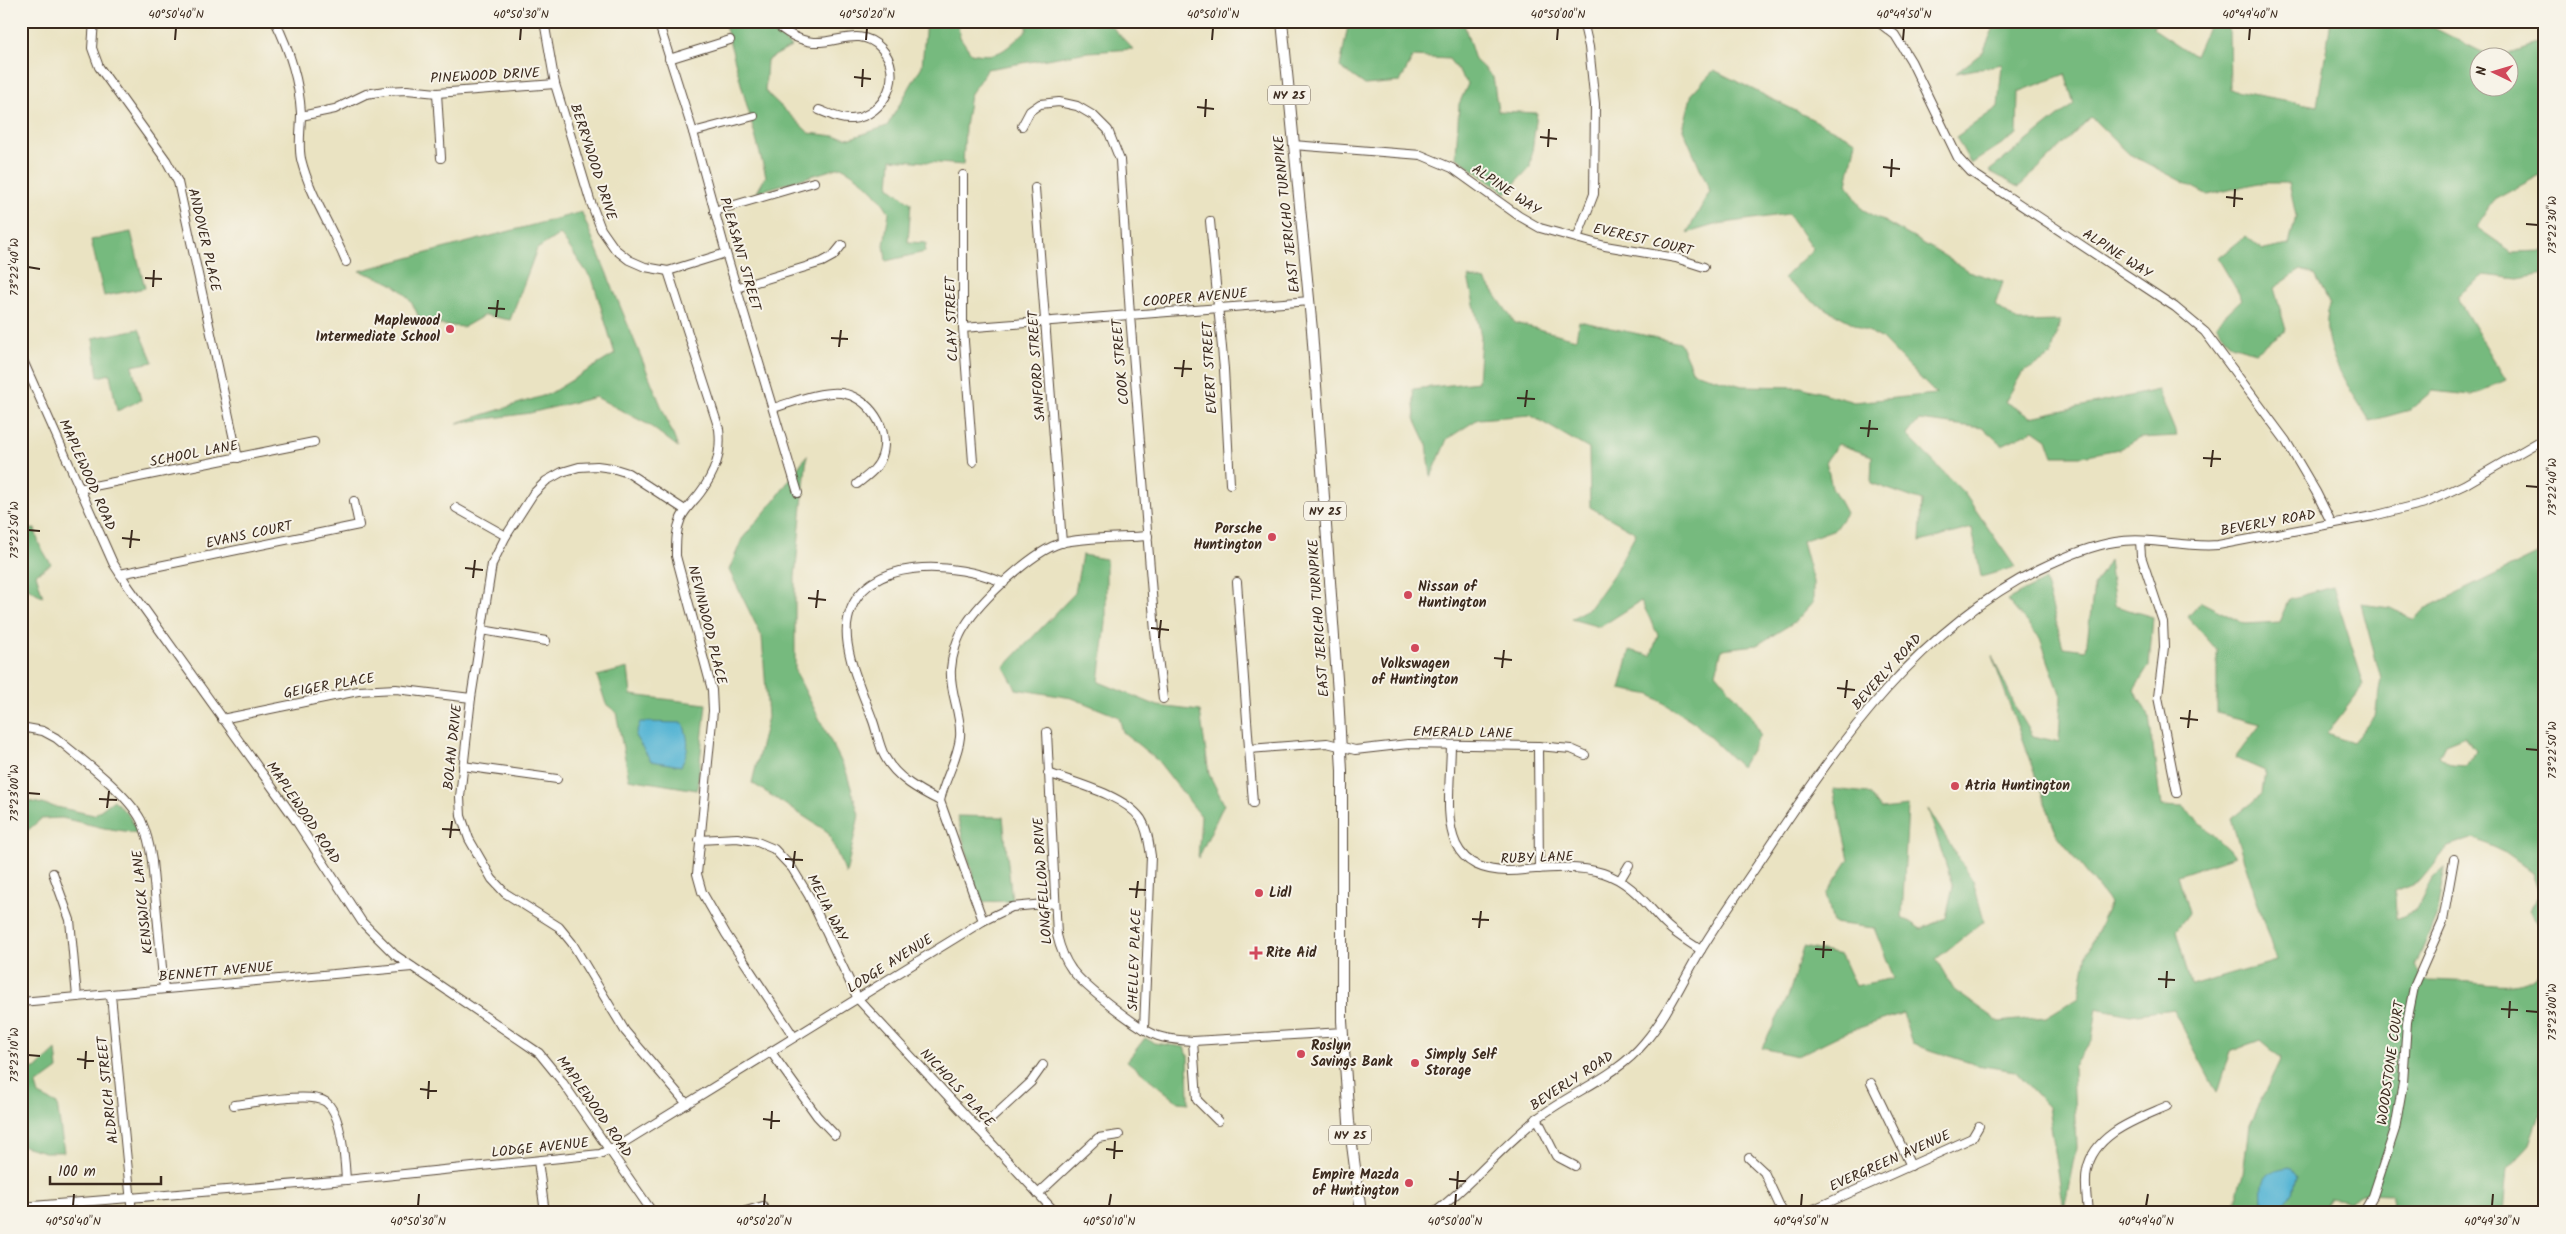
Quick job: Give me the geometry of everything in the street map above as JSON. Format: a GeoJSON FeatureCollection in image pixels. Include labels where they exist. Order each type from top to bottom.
{"type":"FeatureCollection","features":[{"type":"Feature","properties":{"kind":"main road","name":"EAST JERICHO TURNPIKE"},"geometry":{"type":"LineString","coordinates":[[1282,21],[1310,301],[1341,747],[1343,1032],[1349,1122],[1361,1213]]}},
{"type":"Feature","properties":{"kind":"street","name":"ANDOVER PLACE"},"geometry":{"type":"LineString","coordinates":[[94,21],[92,48],[99,67],[166,160],[178,182],[238,458]]}},
{"type":"Feature","properties":{"kind":"street"},"geometry":{"type":"LineString","coordinates":[[275,21],[290,54],[297,76],[301,116],[301,157],[306,175],[346,262]]}},
{"type":"Feature","properties":{"kind":"street","name":"BERRYWOOD DRIVE"},"geometry":{"type":"LineString","coordinates":[[544,21],[555,84],[601,229],[615,249],[629,260],[645,267],[668,271],[726,254]]}},
{"type":"Feature","properties":{"kind":"street","name":"PLEASANT STREET"},"geometry":{"type":"LineString","coordinates":[[658,21],[693,132],[726,254],[798,493]]}},
{"type":"Feature","properties":{"kind":"street"},"geometry":{"type":"LineString","coordinates":[[773,21],[795,37],[814,42],[850,36],[865,37],[881,48],[887,56],[892,77],[889,92],[876,110],[852,119],[838,118],[819,110]]}},
{"type":"Feature","properties":{"kind":"street"},"geometry":{"type":"LineString","coordinates":[[1577,238],[1594,194],[1594,104],[1589,47],[1583,21]]}},
{"type":"Feature","properties":{"kind":"street","name":"ALPINE WAY"},"geometry":{"type":"LineString","coordinates":[[1877,21],[1895,35],[1911,61],[1958,158],[1971,172],[2175,307],[2205,332],[2286,441],[2316,492],[2332,524]]}},
{"type":"Feature","properties":{"kind":"street"},"geometry":{"type":"LineString","coordinates":[[669,59],[730,40]]}},
{"type":"Feature","properties":{"kind":"street","name":"PINEWOOD DRIVE"},"geometry":{"type":"LineString","coordinates":[[301,116],[335,109],[366,94],[385,91],[407,90],[437,93],[555,84]]}},
{"type":"Feature","properties":{"kind":"street"},"geometry":{"type":"LineString","coordinates":[[437,93],[441,158]]}},
{"type":"Feature","properties":{"kind":"street","name":"COOK STREET"},"geometry":{"type":"LineString","coordinates":[[1022,126],[1030,111],[1040,104],[1059,102],[1077,106],[1094,116],[1108,130],[1120,160],[1130,316],[1163,699]]}},
{"type":"Feature","properties":{"kind":"street"},"geometry":{"type":"LineString","coordinates":[[693,132],[754,116]]}},
{"type":"Feature","properties":{"kind":"street","name":"ALPINE WAY"},"geometry":{"type":"LineString","coordinates":[[1293,145],[1421,155],[1452,168],[1519,216],[1540,228],[1577,238]]}},
{"type":"Feature","properties":{"kind":"street","name":"CLAY STREET"},"geometry":{"type":"LineString","coordinates":[[963,175],[963,328],[973,462]]}},
{"type":"Feature","properties":{"kind":"street"},"geometry":{"type":"LineString","coordinates":[[714,211],[814,182]]}},
{"type":"Feature","properties":{"kind":"street","name":"SANFORD STREET"},"geometry":{"type":"LineString","coordinates":[[1035,188],[1047,322],[1062,543]]}},
{"type":"Feature","properties":{"kind":"street","name":"EVERT STREET"},"geometry":{"type":"LineString","coordinates":[[1210,221],[1219,308],[1230,484]]}},
{"type":"Feature","properties":{"kind":"street","name":"EVEREST COURT"},"geometry":{"type":"LineString","coordinates":[[1577,238],[1606,246],[1676,258],[1704,267]]}},
{"type":"Feature","properties":{"kind":"street"},"geometry":{"type":"LineString","coordinates":[[736,288],[822,262],[833,256],[842,245]]}},
{"type":"Feature","properties":{"kind":"street","name":"NEVINWOOD PLACE"},"geometry":{"type":"LineString","coordinates":[[668,271],[719,429],[721,445],[718,461],[712,476],[685,510],[676,537],[676,556],[712,690],[713,711],[697,874],[702,892],[744,963],[794,1037]]}},
{"type":"Feature","properties":{"kind":"street","name":"COOPER AVENUE"},"geometry":{"type":"LineString","coordinates":[[963,328],[1310,301]]}},
{"type":"Feature","properties":{"kind":"street","name":"MAPLEWOOD ROAD"},"geometry":{"type":"LineString","coordinates":[[21,356],[120,574],[295,819],[362,922],[380,942],[412,967],[539,1053],[561,1080],[653,1213]]}},
{"type":"Feature","properties":{"kind":"street"},"geometry":{"type":"LineString","coordinates":[[773,408],[823,394],[841,393],[855,398],[869,408],[879,422],[884,439],[882,456],[874,471],[857,484]]}},
{"type":"Feature","properties":{"kind":"street","name":"BEVERLY ROAD"},"geometry":{"type":"LineString","coordinates":[[1434,1213],[1468,1185],[1491,1159],[1537,1118],[1600,1080],[1642,1046],[1665,1015],[1701,950],[1838,746],[1930,643],[1983,602],[2057,560],[2116,541],[2140,540],[2204,546],[2332,524],[2424,503],[2445,495],[2545,438]]}},
{"type":"Feature","properties":{"kind":"street","name":"SCHOOL LANE"},"geometry":{"type":"LineString","coordinates":[[80,489],[314,442]]}},
{"type":"Feature","properties":{"kind":"street","name":"BOLAN DRIVE"},"geometry":{"type":"LineString","coordinates":[[685,510],[628,473],[604,467],[579,467],[562,472],[546,481],[533,494],[506,536],[492,564],[471,698],[460,797],[461,816],[469,839],[492,879],[505,893],[559,928],[572,943],[625,1031],[687,1104]]}},
{"type":"Feature","properties":{"kind":"street","name":"EVANS COURT"},"geometry":{"type":"LineString","coordinates":[[120,574],[359,525],[354,501]]}},
{"type":"Feature","properties":{"kind":"street"},"geometry":{"type":"LineString","coordinates":[[456,508],[506,536]]}},
{"type":"Feature","properties":{"kind":"street"},"geometry":{"type":"LineString","coordinates":[[983,921],[940,801],[944,782],[957,751],[960,735],[951,670],[954,655],[965,626],[1004,583],[1041,552],[1062,543],[1148,536]]}},
{"type":"Feature","properties":{"kind":"street"},"geometry":{"type":"LineString","coordinates":[[2140,540],[2141,556],[2163,622],[2164,648],[2158,697],[2177,793]]}},
{"type":"Feature","properties":{"kind":"street"},"geometry":{"type":"LineString","coordinates":[[940,801],[919,791],[896,771],[885,757],[849,649],[848,620],[853,604],[862,592],[891,574],[913,568],[962,569],[987,575],[1004,583]]}},
{"type":"Feature","properties":{"kind":"street"},"geometry":{"type":"LineString","coordinates":[[1237,582],[1253,803]]}},
{"type":"Feature","properties":{"kind":"street"},"geometry":{"type":"LineString","coordinates":[[482,630],[546,641]]}},
{"type":"Feature","properties":{"kind":"street","name":"GEIGER PLACE"},"geometry":{"type":"LineString","coordinates":[[222,719],[358,691],[378,689],[471,698]]}},
{"type":"Feature","properties":{"kind":"street","name":"KENSWICK LANE"},"geometry":{"type":"LineString","coordinates":[[21,727],[43,731],[56,738],[128,802],[141,820],[149,841],[152,861],[164,989]]}},
{"type":"Feature","properties":{"kind":"street","name":"LONGFELLOW DRIVE"},"geometry":{"type":"LineString","coordinates":[[1047,732],[1055,903],[1060,949],[1071,969],[1080,980],[1144,1029],[1157,1036],[1193,1041],[1343,1032]]}},
{"type":"Feature","properties":{"kind":"street","name":"EMERALD LANE"},"geometry":{"type":"LineString","coordinates":[[1249,749],[1327,743],[1355,750],[1408,744],[1538,746],[1570,749],[1585,755]]}},
{"type":"Feature","properties":{"kind":"street","name":"RUBY LANE"},"geometry":{"type":"LineString","coordinates":[[1451,745],[1450,822],[1453,838],[1459,851],[1469,861],[1483,870],[1497,872],[1539,869],[1583,869],[1620,880],[1634,889],[1670,928],[1701,950]]}},
{"type":"Feature","properties":{"kind":"street"},"geometry":{"type":"LineString","coordinates":[[1538,746],[1539,869]]}},
{"type":"Feature","properties":{"kind":"street"},"geometry":{"type":"LineString","coordinates":[[463,766],[557,779]]}},
{"type":"Feature","properties":{"kind":"street","name":"SHELLEY PLACE"},"geometry":{"type":"LineString","coordinates":[[1048,773],[1126,804],[1141,819],[1147,834],[1151,856],[1144,1029]]}},
{"type":"Feature","properties":{"kind":"street","name":"MELIA WAY"},"geometry":{"type":"LineString","coordinates":[[699,840],[737,838],[774,849],[792,868],[809,896],[858,999]]}},
{"type":"Feature","properties":{"kind":"street","name":"WOODSTONE COURT"},"geometry":{"type":"LineString","coordinates":[[2363,1213],[2373,1196],[2395,1129],[2403,1083],[2407,1022],[2414,987],[2444,921],[2454,859]]}},
{"type":"Feature","properties":{"kind":"street"},"geometry":{"type":"LineString","coordinates":[[1620,880],[1629,865]]}},
{"type":"Feature","properties":{"kind":"street"},"geometry":{"type":"LineString","coordinates":[[54,873],[70,920],[77,997]]}},
{"type":"Feature","properties":{"kind":"street","name":"LODGE AVENUE"},"geometry":{"type":"LineString","coordinates":[[21,1208],[346,1180],[600,1154],[610,1150],[687,1104],[983,921],[1012,907],[1055,903]]}},
{"type":"Feature","properties":{"kind":"street","name":"BENNETT AVENUE"},"geometry":{"type":"LineString","coordinates":[[21,1002],[412,967]]}},
{"type":"Feature","properties":{"kind":"street","name":"ALDRICH STREET"},"geometry":{"type":"LineString","coordinates":[[111,995],[132,1213]]}},
{"type":"Feature","properties":{"kind":"street","name":"NICHOLS PLACE"},"geometry":{"type":"LineString","coordinates":[[858,999],[1056,1213]]}},
{"type":"Feature","properties":{"kind":"street"},"geometry":{"type":"LineString","coordinates":[[1193,1041],[1197,1100],[1218,1121]]}},
{"type":"Feature","properties":{"kind":"street"},"geometry":{"type":"LineString","coordinates":[[771,1052],[817,1116],[836,1135]]}},
{"type":"Feature","properties":{"kind":"street"},"geometry":{"type":"LineString","coordinates":[[979,1130],[1031,1082],[1044,1065]]}},
{"type":"Feature","properties":{"kind":"street"},"geometry":{"type":"LineString","coordinates":[[1871,1083],[1911,1166]]}},
{"type":"Feature","properties":{"kind":"street"},"geometry":{"type":"LineString","coordinates":[[234,1105],[313,1098],[326,1102],[335,1116],[340,1136],[346,1180]]}},
{"type":"Feature","properties":{"kind":"street"},"geometry":{"type":"LineString","coordinates":[[2088,1213],[2087,1168],[2098,1148],[2106,1138],[2126,1124],[2167,1106]]}},
{"type":"Feature","properties":{"kind":"street"},"geometry":{"type":"LineString","coordinates":[[1537,1118],[1556,1156],[1575,1166]]}},
{"type":"Feature","properties":{"kind":"street","name":"EVERGREEN AVENUE"},"geometry":{"type":"LineString","coordinates":[[1805,1213],[1972,1138],[1979,1126]]}},
{"type":"Feature","properties":{"kind":"street"},"geometry":{"type":"LineString","coordinates":[[1038,1194],[1098,1138],[1119,1135]]}},
{"type":"Feature","properties":{"kind":"street"},"geometry":{"type":"LineString","coordinates":[[1749,1158],[1764,1172],[1783,1213]]}},
{"type":"Feature","properties":{"kind":"street"},"geometry":{"type":"LineString","coordinates":[[538,1161],[545,1213]]}},
{"type":"Feature","properties":{"kind":"street"},"geometry":{"type":"LineString","coordinates":[[739,1213],[762,1206]]}},
{"type":"Feature","properties":{"kind":"green space"},"geometry":{"type":"Polygon","coordinates":[[[724,21],[762,21],[791,47],[767,60],[765,91],[809,133],[851,138],[887,126],[922,66],[926,21],[957,21],[960,37],[971,53],[981,55],[996,53],[1008,47],[1027,30],[1027,21],[1106,21],[1133,49],[1088,52],[987,69],[970,95],[965,127],[963,165],[891,159],[889,187],[911,203],[908,242],[926,243],[925,252],[886,261],[884,245],[889,212],[868,186],[841,167],[757,192],[766,176],[724,21]]]}},
{"type":"Feature","properties":{"kind":"green space"},"geometry":{"type":"Polygon","coordinates":[[[1349,21],[1463,21],[1475,60],[1493,77],[1498,111],[1537,113],[1530,167],[1506,193],[1456,157],[1459,104],[1468,84],[1449,59],[1413,57],[1400,82],[1365,85],[1340,67],[1349,21]]]}},
{"type":"Feature","properties":{"kind":"green space"},"geometry":{"type":"Polygon","coordinates":[[[1984,21],[2156,21],[2154,29],[2195,56],[2210,22],[2229,29],[2230,90],[2317,106],[2331,21],[2420,21],[2474,48],[2468,48],[2468,98],[2518,98],[2518,50],[2545,41],[2545,181],[2540,175],[2494,200],[2476,227],[2512,252],[2545,251],[2545,274],[2519,279],[2484,275],[2456,296],[2506,380],[2472,395],[2432,391],[2410,410],[2370,421],[2344,380],[2331,350],[2327,335],[2327,319],[2330,304],[2315,275],[2301,270],[2274,288],[2286,330],[2255,352],[2231,345],[2216,324],[2242,299],[2218,258],[2246,236],[2263,250],[2289,245],[2296,216],[2289,183],[2258,183],[2208,195],[2129,154],[2091,117],[2019,187],[1989,171],[2074,104],[2065,74],[2018,92],[2017,134],[1971,164],[1956,137],[1998,107],[2002,64],[1956,73],[1983,52],[1995,25],[1984,21]]]}},
{"type":"Feature","properties":{"kind":"green space"},"geometry":{"type":"Polygon","coordinates":[[[1714,70],[1856,141],[1847,184],[1862,209],[1968,271],[2003,282],[1995,305],[2019,322],[2060,321],[2051,356],[2022,373],[2005,402],[2031,417],[2158,390],[2177,436],[2140,438],[2119,449],[2082,456],[2053,456],[2047,439],[2034,430],[2002,445],[1983,428],[1919,420],[1907,435],[1964,493],[2015,567],[1981,577],[1972,528],[1920,542],[1922,501],[1871,483],[1872,456],[1838,444],[1826,461],[1832,487],[1846,513],[1835,529],[1802,541],[1813,582],[1813,602],[1796,621],[1757,645],[1722,649],[1716,673],[1753,718],[1760,735],[1741,767],[1694,722],[1651,695],[1620,689],[1630,650],[1651,656],[1658,635],[1641,601],[1600,627],[1571,619],[1590,607],[1613,575],[1636,533],[1590,507],[1589,449],[1530,415],[1478,419],[1447,439],[1431,477],[1427,444],[1415,418],[1413,389],[1478,382],[1481,336],[1468,277],[1486,281],[1515,323],[1576,339],[1579,321],[1680,343],[1693,372],[1742,386],[1801,387],[1854,402],[1936,394],[1881,338],[1815,303],[1783,278],[1813,249],[1788,214],[1718,224],[1687,233],[1710,191],[1683,129],[1692,93],[1714,70]]]}},
{"type":"Feature","properties":{"kind":"green space"},"geometry":{"type":"Polygon","coordinates":[[[582,212],[678,447],[649,425],[596,397],[530,413],[457,423],[549,394],[615,354],[593,281],[560,234],[537,249],[510,320],[485,315],[464,327],[421,323],[410,301],[398,288],[359,271],[582,212]]]}},
{"type":"Feature","properties":{"kind":"green space"},"geometry":{"type":"Polygon","coordinates":[[[131,232],[145,288],[104,296],[91,240],[131,232]]]}},
{"type":"Feature","properties":{"kind":"green space"},"geometry":{"type":"Polygon","coordinates":[[[139,329],[153,362],[132,366],[141,400],[117,411],[110,374],[98,377],[93,338],[139,329]]]}},
{"type":"Feature","properties":{"kind":"green space"},"geometry":{"type":"Polygon","coordinates":[[[807,455],[795,577],[795,671],[846,771],[859,815],[846,874],[828,832],[752,783],[768,717],[762,637],[729,570],[742,539],[775,500],[807,455]]]}},
{"type":"Feature","properties":{"kind":"green space"},"geometry":{"type":"Polygon","coordinates":[[[35,529],[39,544],[51,564],[36,574],[43,597],[21,584],[21,530],[35,529]]]}},
{"type":"Feature","properties":{"kind":"green space"},"geometry":{"type":"Polygon","coordinates":[[[2543,551],[2545,560],[2545,939],[2529,911],[2540,895],[2532,872],[2504,852],[2474,838],[2448,847],[2420,881],[2395,891],[2396,919],[2415,911],[2432,879],[2445,867],[2436,917],[2415,967],[2424,980],[2516,984],[2527,981],[2535,976],[2541,967],[2545,955],[2545,1100],[2530,1144],[2507,1169],[2503,1213],[2376,1213],[2393,1203],[2391,1194],[2362,1193],[2349,1201],[2330,1198],[2319,1213],[2231,1213],[2243,1174],[2249,1125],[2281,1058],[2260,1040],[2230,1051],[2217,1092],[2173,1009],[2130,1015],[2097,1008],[2092,1039],[2073,1067],[2076,1148],[2064,1209],[2048,1107],[2015,1071],[1977,1065],[1912,1044],[1903,1013],[1844,1033],[1797,1056],[1762,1048],[1788,997],[1803,947],[1841,955],[1855,986],[1894,978],[1874,928],[1833,923],[1826,894],[1849,859],[1833,789],[1868,793],[1881,809],[1908,806],[1902,917],[1921,929],[1946,918],[1953,887],[1928,809],[1973,881],[1984,921],[1936,959],[1954,990],[1999,1022],[2046,1017],[2079,997],[2087,953],[2110,903],[2056,833],[1992,656],[2016,708],[2033,736],[2059,742],[2061,696],[2040,638],[2007,600],[2045,580],[2063,647],[2086,650],[2094,586],[2109,560],[2115,606],[2153,617],[2149,666],[2134,690],[2149,716],[2161,806],[2183,807],[2235,856],[2178,875],[2189,913],[2176,930],[2191,986],[2276,961],[2231,819],[2262,794],[2265,771],[2235,758],[2261,724],[2217,713],[2217,650],[2188,617],[2201,602],[2245,624],[2279,622],[2289,599],[2333,587],[2364,685],[2327,733],[2353,742],[2375,716],[2381,679],[2361,604],[2390,608],[2415,620],[2425,609],[2543,551]],[[2465,736],[2445,744],[2439,756],[2451,765],[2466,766],[2476,750],[2465,736]]]}},
{"type":"Feature","properties":{"kind":"green space"},"geometry":{"type":"Polygon","coordinates":[[[1082,555],[1106,559],[1106,623],[1099,682],[1158,706],[1200,711],[1209,774],[1224,804],[1198,859],[1201,816],[1158,761],[1123,732],[1119,717],[1072,698],[1016,689],[1004,667],[1075,593],[1082,555]]]}},
{"type":"Feature","properties":{"kind":"green space"},"geometry":{"type":"Polygon","coordinates":[[[628,668],[631,695],[706,704],[697,790],[629,779],[616,712],[606,704],[597,676],[628,668]]]}},
{"type":"Feature","properties":{"kind":"green space"},"geometry":{"type":"Polygon","coordinates":[[[114,800],[129,816],[138,833],[104,828],[62,818],[41,819],[21,836],[21,801],[94,815],[114,800]]]}},
{"type":"Feature","properties":{"kind":"green space"},"geometry":{"type":"Polygon","coordinates":[[[957,816],[1003,817],[1012,901],[980,902],[957,816]]]}},
{"type":"Feature","properties":{"kind":"green space"},"geometry":{"type":"Polygon","coordinates":[[[1145,1038],[1154,1043],[1184,1047],[1188,1055],[1189,1103],[1178,1102],[1127,1061],[1145,1038]]]}},
{"type":"Feature","properties":{"kind":"green space"},"geometry":{"type":"Polygon","coordinates":[[[56,1050],[58,1069],[36,1085],[39,1095],[57,1104],[64,1152],[45,1152],[23,1146],[21,1069],[36,1069],[56,1050]]]}},
{"type":"Feature","properties":{"kind":"water"},"geometry":{"type":"Polygon","coordinates":[[[640,722],[683,723],[688,745],[681,766],[651,761],[635,736],[640,722]]]}},
{"type":"Feature","properties":{"kind":"water"},"geometry":{"type":"Polygon","coordinates":[[[2290,1167],[2297,1177],[2293,1193],[2277,1207],[2263,1201],[2263,1187],[2266,1177],[2270,1173],[2290,1167]]]}},
{"type":"Feature","properties":{"kind":"place","name":"Maplewood Intermediate School"},"geometry":{"type":"Point","coordinates":[450,329]}},
{"type":"Feature","properties":{"kind":"place","name":"Porsche Huntington"},"geometry":{"type":"Point","coordinates":[1272,537]}},
{"type":"Feature","properties":{"kind":"place","name":"Nissan of Huntington"},"geometry":{"type":"Point","coordinates":[1408,595]}},
{"type":"Feature","properties":{"kind":"place","name":"Volkswagen of Huntington"},"geometry":{"type":"Point","coordinates":[1415,648]}},
{"type":"Feature","properties":{"kind":"place","name":"Atria Huntington"},"geometry":{"type":"Point","coordinates":[1955,786]}},
{"type":"Feature","properties":{"kind":"place","name":"Lidl"},"geometry":{"type":"Point","coordinates":[1259,893]}},
{"type":"Feature","properties":{"kind":"place","name":"Rite Aid"},"geometry":{"type":"Point","coordinates":[1256,953]}},
{"type":"Feature","properties":{"kind":"place","name":"Roslyn Savings Bank"},"geometry":{"type":"Point","coordinates":[1301,1054]}},
{"type":"Feature","properties":{"kind":"place","name":"Simply Self Storage"},"geometry":{"type":"Point","coordinates":[1415,1063]}},
{"type":"Feature","properties":{"kind":"place","name":"Empire Mazda of Huntington"},"geometry":{"type":"Point","coordinates":[1409,1183]}}]}
